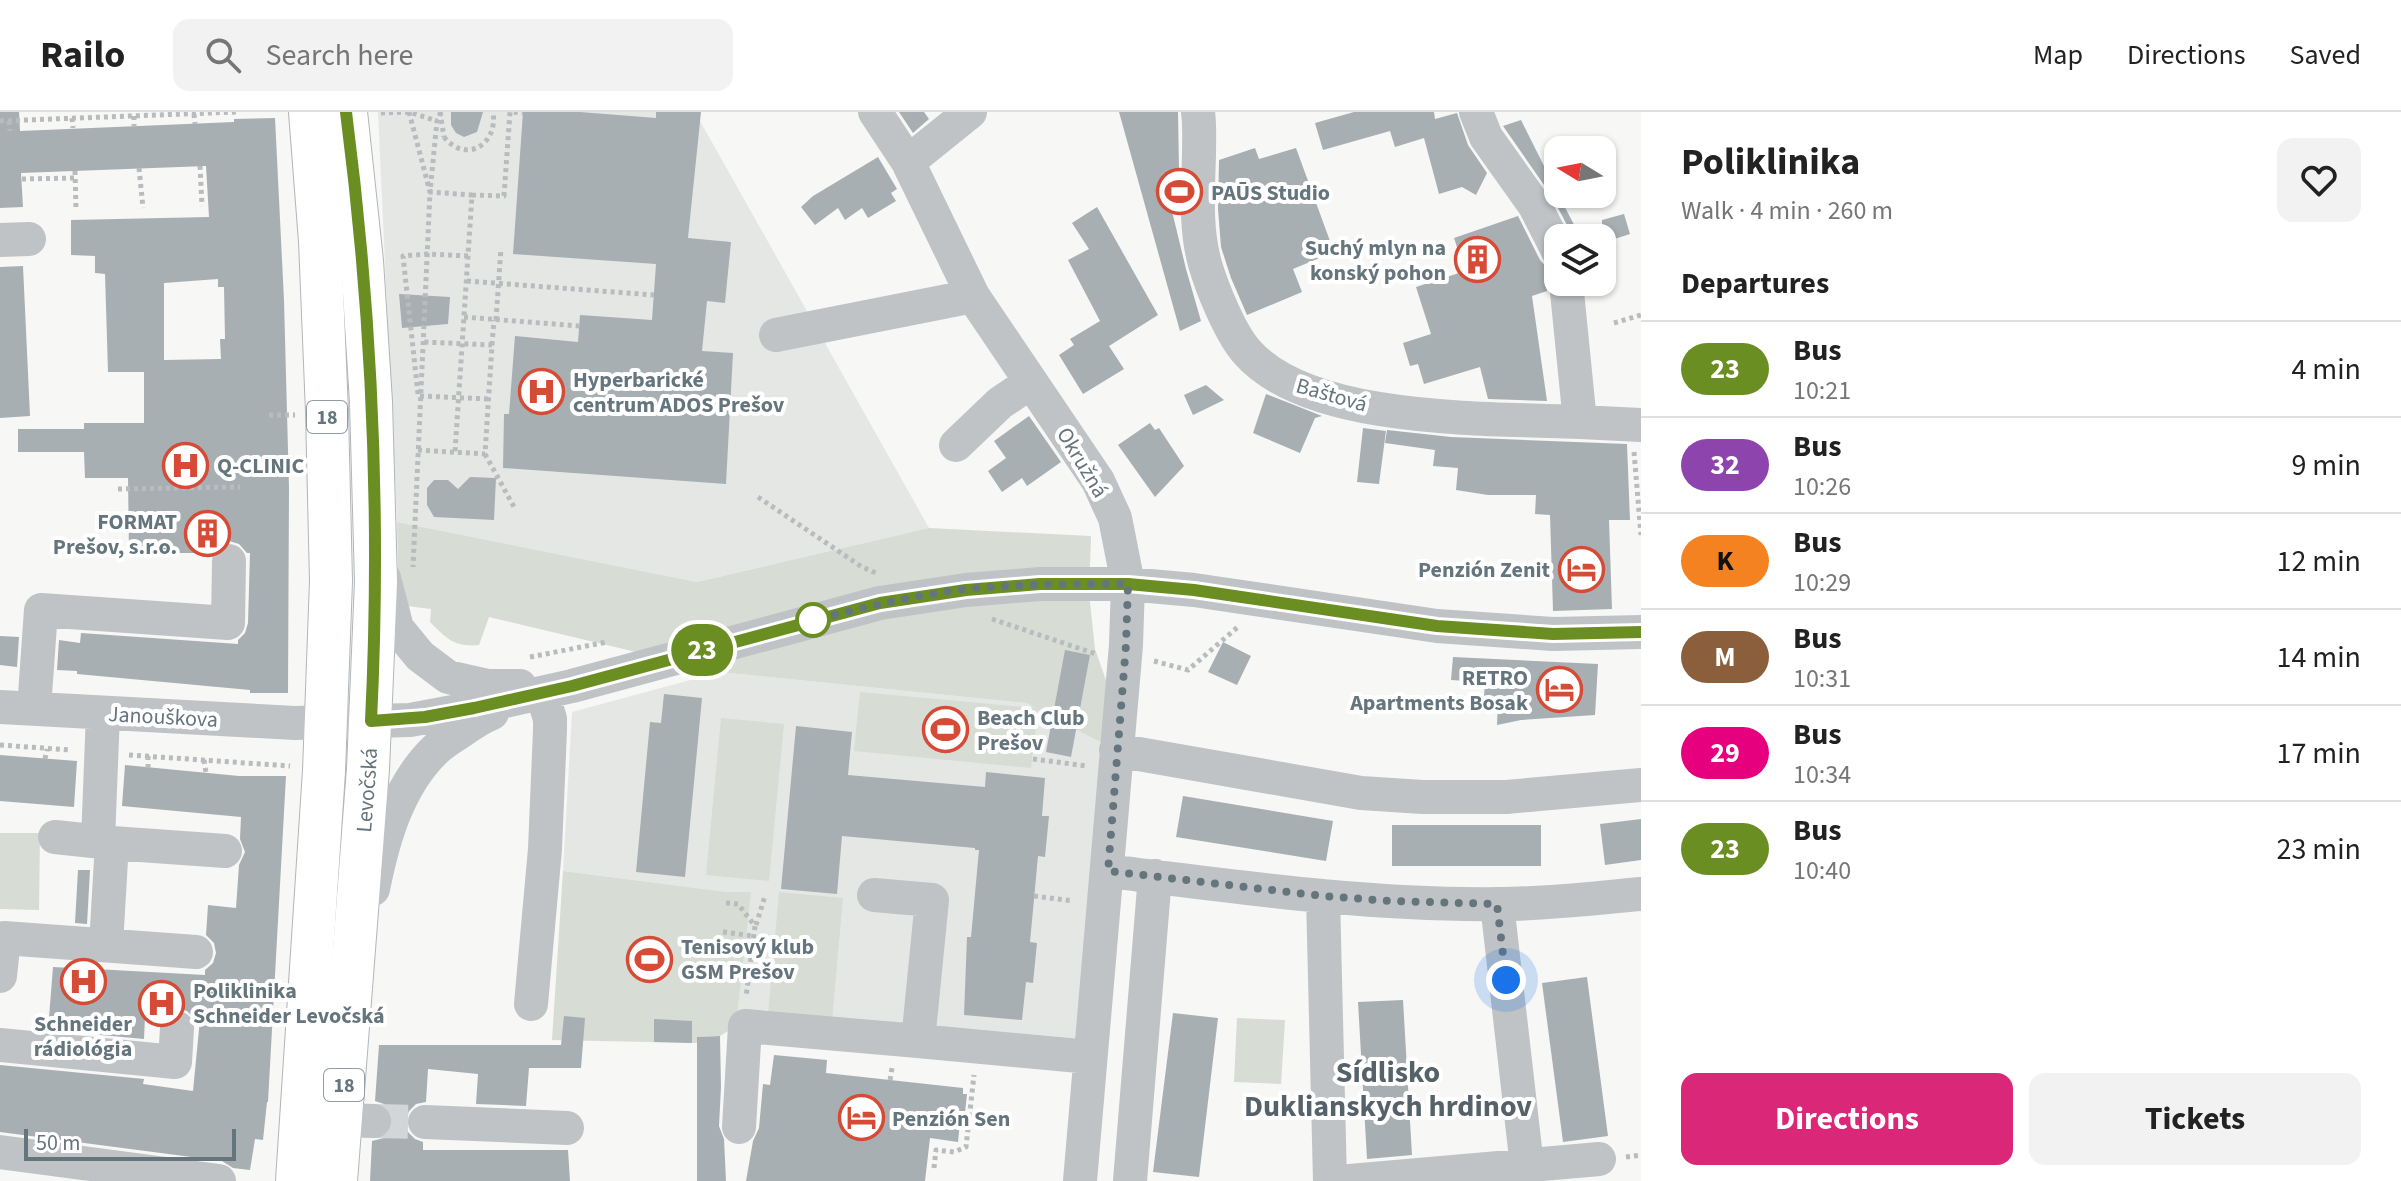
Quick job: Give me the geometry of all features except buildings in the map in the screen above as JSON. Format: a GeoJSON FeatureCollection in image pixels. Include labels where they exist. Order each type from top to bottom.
{"type":"FeatureCollection","features":[{"type":"Feature","properties":{"kind":"main road","name":"Levočská"},"geometry":{"type":"LineString","coordinates":[[297,1181],[326,722],[331,581],[320,241],[310,112]]}},
{"type":"Feature","properties":{"kind":"main road","name":"Levočská"},"geometry":{"type":"LineString","coordinates":[[336,1181],[358,1120],[352,989],[371,721],[376,582],[371,402],[362,261],[346,112]]}},
{"type":"Feature","properties":{"kind":"street","name":"Okružná"},"geometry":{"type":"LineString","coordinates":[[875,112],[908,162],[973,296],[1098,481],[1115,518],[1128,584]]}},
{"type":"Feature","properties":{"kind":"street"},"geometry":{"type":"LineString","coordinates":[[908,162],[970,112]]}},
{"type":"Feature","properties":{"kind":"street","name":"Baštová"},"geometry":{"type":"LineString","coordinates":[[1198,112],[1197,212],[1205,263],[1225,316],[1246,351],[1276,376],[1312,393],[1371,407],[1430,415],[1637,425]]}},
{"type":"Feature","properties":{"kind":"street"},"geometry":{"type":"LineString","coordinates":[[1476,112],[1486,137],[1544,224]]}},
{"type":"Feature","properties":{"kind":"street"},"geometry":{"type":"LineString","coordinates":[[776,335],[973,296]]}},
{"type":"Feature","properties":{"kind":"street"},"geometry":{"type":"LineString","coordinates":[[1567,296],[1580,422]]}},
{"type":"Feature","properties":{"kind":"street"},"geometry":{"type":"LineString","coordinates":[[956,445],[1000,403],[1031,382]]}},
{"type":"Feature","properties":{"kind":"street"},"geometry":{"type":"LineString","coordinates":[[375,527],[388,600],[397,628],[420,656],[448,677],[488,686],[558,691]]}},
{"type":"Feature","properties":{"kind":"street"},"geometry":{"type":"LineString","coordinates":[[34,709],[41,610],[228,623],[229,561]]}},
{"type":"Feature","properties":{"kind":"street"},"geometry":{"type":"LineString","coordinates":[[352,989],[381,848],[399,801],[412,778],[436,749],[481,717],[558,691],[880,603],[966,590],[1040,584],[1128,584],[1194,590],[1437,626],[1553,634],[1641,632]]}},
{"type":"Feature","properties":{"kind":"street"},"geometry":{"type":"LineString","coordinates":[[1080,1181],[1108,871],[1103,758],[1126,645],[1128,584]]}},
{"type":"Feature","properties":{"kind":"street","name":"Janouškova"},"geometry":{"type":"LineString","coordinates":[[0,707],[295,723],[371,721],[425,717],[558,691]]}},
{"type":"Feature","properties":{"kind":"street"},"geometry":{"type":"LineString","coordinates":[[531,1004],[545,849],[550,719],[558,691]]}},
{"type":"Feature","properties":{"kind":"street"},"geometry":{"type":"LineString","coordinates":[[103,713],[101,753],[106,945]]}},
{"type":"Feature","properties":{"kind":"street"},"geometry":{"type":"LineString","coordinates":[[1103,758],[1361,793],[1423,797],[1506,797],[1641,785]]}},
{"type":"Feature","properties":{"kind":"street"},"geometry":{"type":"LineString","coordinates":[[55,837],[225,851]]}},
{"type":"Feature","properties":{"kind":"street"},"geometry":{"type":"LineString","coordinates":[[1108,871],[1390,901],[1497,904],[1641,894]]}},
{"type":"Feature","properties":{"kind":"street"},"geometry":{"type":"LineString","coordinates":[[1130,1181],[1155,876]]}},
{"type":"Feature","properties":{"kind":"street"},"geometry":{"type":"LineString","coordinates":[[874,895],[932,900],[918,1041]]}},
{"type":"Feature","properties":{"kind":"street"},"geometry":{"type":"LineString","coordinates":[[1323,896],[1330,1181]]}},
{"type":"Feature","properties":{"kind":"street"},"geometry":{"type":"LineString","coordinates":[[1497,904],[1527,1166]]}},
{"type":"Feature","properties":{"kind":"street"},"geometry":{"type":"LineString","coordinates":[[0,976],[4,938],[196,952]]}},
{"type":"Feature","properties":{"kind":"street"},"geometry":{"type":"LineString","coordinates":[[739,1127],[745,1026],[1090,1057]]}},
{"type":"Feature","properties":{"kind":"street"},"geometry":{"type":"LineString","coordinates":[[0,1045],[175,1062],[177,1028]]}},
{"type":"Feature","properties":{"kind":"street"},"geometry":{"type":"LineString","coordinates":[[425,1122],[567,1128]]}},
{"type":"Feature","properties":{"kind":"street"},"geometry":{"type":"LineString","coordinates":[[0,1152],[219,1181]]}},
{"type":"Feature","properties":{"kind":"street"},"geometry":{"type":"LineString","coordinates":[[1350,1181],[1599,1159]]}},
{"type":"Feature","properties":{"kind":"path"},"geometry":{"type":"LineString","coordinates":[[0,121],[236,112]]}},
{"type":"Feature","properties":{"kind":"path"},"geometry":{"type":"LineString","coordinates":[[409,112],[437,121]]}},
{"type":"Feature","properties":{"kind":"path"},"geometry":{"type":"LineString","coordinates":[[441,112],[444,137],[453,146],[469,150],[483,145],[491,133],[493,112]]}},
{"type":"Feature","properties":{"kind":"path"},"geometry":{"type":"LineString","coordinates":[[441,112],[437,121],[430,192],[504,196],[510,112],[523,113]]}},
{"type":"Feature","properties":{"kind":"path"},"geometry":{"type":"LineString","coordinates":[[194,114],[195,124]]}},
{"type":"Feature","properties":{"kind":"path"},"geometry":{"type":"LineString","coordinates":[[134,116],[134,126]]}},
{"type":"Feature","properties":{"kind":"path"},"geometry":{"type":"LineString","coordinates":[[72,118],[73,128]]}},
{"type":"Feature","properties":{"kind":"path"},"geometry":{"type":"LineString","coordinates":[[9,121],[10,131]]}},
{"type":"Feature","properties":{"kind":"path"},"geometry":{"type":"LineString","coordinates":[[200,166],[202,206]]}},
{"type":"Feature","properties":{"kind":"path"},"geometry":{"type":"LineString","coordinates":[[139,168],[143,208]]}},
{"type":"Feature","properties":{"kind":"path"},"geometry":{"type":"LineString","coordinates":[[22,179],[75,174],[76,209]]}},
{"type":"Feature","properties":{"kind":"path"},"geometry":{"type":"LineString","coordinates":[[455,452],[472,195]]}},
{"type":"Feature","properties":{"kind":"path"},"geometry":{"type":"LineString","coordinates":[[501,248],[485,454],[514,507]]}},
{"type":"Feature","properties":{"kind":"path"},"geometry":{"type":"LineString","coordinates":[[420,415],[403,256],[468,256]]}},
{"type":"Feature","properties":{"kind":"path"},"geometry":{"type":"LineString","coordinates":[[467,281],[654,295]]}},
{"type":"Feature","properties":{"kind":"path"},"geometry":{"type":"LineString","coordinates":[[1614,323],[1641,315]]}},
{"type":"Feature","properties":{"kind":"path"},"geometry":{"type":"LineString","coordinates":[[464,317],[579,326]]}},
{"type":"Feature","properties":{"kind":"path"},"geometry":{"type":"LineString","coordinates":[[423,342],[492,345]]}},
{"type":"Feature","properties":{"kind":"path"},"geometry":{"type":"LineString","coordinates":[[420,396],[489,399]]}},
{"type":"Feature","properties":{"kind":"path"},"geometry":{"type":"LineString","coordinates":[[269,415],[300,415]]}},
{"type":"Feature","properties":{"kind":"path"},"geometry":{"type":"LineString","coordinates":[[1637,425],[1641,535]]}},
{"type":"Feature","properties":{"kind":"path"},"geometry":{"type":"LineString","coordinates":[[418,450],[485,454]]}},
{"type":"Feature","properties":{"kind":"path"},"geometry":{"type":"LineString","coordinates":[[118,489],[240,487]]}},
{"type":"Feature","properties":{"kind":"path"},"geometry":{"type":"LineString","coordinates":[[758,497],[862,567],[884,576]]}},
{"type":"Feature","properties":{"kind":"path"},"geometry":{"type":"LineString","coordinates":[[982,616],[1110,658]]}},
{"type":"Feature","properties":{"kind":"path"},"geometry":{"type":"LineString","coordinates":[[1153,661],[1188,670],[1247,619]]}},
{"type":"Feature","properties":{"kind":"path"},"geometry":{"type":"LineString","coordinates":[[523,658],[609,641]]}},
{"type":"Feature","properties":{"kind":"path"},"geometry":{"type":"LineString","coordinates":[[0,745],[297,766]]}},
{"type":"Feature","properties":{"kind":"path"},"geometry":{"type":"LineString","coordinates":[[45,759],[47,749]]}},
{"type":"Feature","properties":{"kind":"path"},"geometry":{"type":"LineString","coordinates":[[148,756],[148,768]]}},
{"type":"Feature","properties":{"kind":"path"},"geometry":{"type":"LineString","coordinates":[[1033,759],[1103,758]]}},
{"type":"Feature","properties":{"kind":"path"},"geometry":{"type":"LineString","coordinates":[[204,760],[206,773]]}},
{"type":"Feature","properties":{"kind":"path"},"geometry":{"type":"LineString","coordinates":[[745,1026],[749,959],[765,896]]}},
{"type":"Feature","properties":{"kind":"path"},"geometry":{"type":"LineString","coordinates":[[1034,896],[1078,901]]}},
{"type":"Feature","properties":{"kind":"path"},"geometry":{"type":"LineString","coordinates":[[726,903],[738,904],[755,926]]}},
{"type":"Feature","properties":{"kind":"path"},"geometry":{"type":"LineString","coordinates":[[723,932],[753,936]]}},
{"type":"Feature","properties":{"kind":"path"},"geometry":{"type":"LineString","coordinates":[[934,1168],[936,1150],[954,1152],[966,1147],[977,1046]]}},
{"type":"Feature","properties":{"kind":"shaded area"},"geometry":{"type":"Polygon","coordinates":[[[378,112],[695,112],[929,528],[697,582],[397,522],[378,112]]]}},
{"type":"Feature","properties":{"kind":"shaded area"},"geometry":{"type":"Polygon","coordinates":[[[397,522],[697,582],[929,528],[1091,536],[1089,593],[1095,649],[1121,723],[1116,750],[1038,710],[1031,768],[854,751],[860,692],[1035,708],[1026,703],[720,672],[489,617],[479,645],[457,643],[430,622],[431,609],[399,605],[397,522]]]}},
{"type":"Feature","properties":{"kind":"shaded area"},"geometry":{"type":"Polygon","coordinates":[[[720,672],[1026,703],[1116,750],[1088,1056],[736,1026],[750,892],[727,892],[563,871],[572,712],[720,672]]]}},
{"type":"Feature","properties":{"kind":"shaded area"},"geometry":{"type":"Polygon","coordinates":[[[721,718],[784,724],[769,881],[706,875],[721,718]]]}},
{"type":"Feature","properties":{"kind":"shaded area"},"geometry":{"type":"Polygon","coordinates":[[[0,833],[40,833],[39,910],[0,909],[0,833]]]}},
{"type":"Feature","properties":{"kind":"shaded area","name":"Tenisový klub GSM Prešov"},"geometry":{"type":"Polygon","coordinates":[[[563,871],[727,892],[751,892],[736,1026],[720,1036],[697,1037],[697,1043],[552,1040],[563,871]]]}},
{"type":"Feature","properties":{"kind":"shaded area"},"geometry":{"type":"Polygon","coordinates":[[[779,892],[843,898],[832,1021],[768,1015],[779,892]]]}},
{"type":"Feature","properties":{"kind":"shaded area"},"geometry":{"type":"Polygon","coordinates":[[[1237,1018],[1285,1020],[1281,1084],[1234,1082],[1237,1018]]]}},
{"type":"Feature","properties":{"kind":"tunnel"},"geometry":{"type":"LineString","coordinates":[[374,1121],[425,1122]]}},
{"type":"Feature","properties":{"kind":"bus line","name":"23"},"geometry":{"type":"LineString","coordinates":[[346,112],[362,261],[371,402],[376,582],[371,721],[410,720],[572,686],[880,603],[966,590],[1040,584],[1128,584],[1194,590],[1437,626],[1553,634],[1641,632]]}},
{"type":"Feature","properties":{"kind":"place","name":"PAŪS Studio"},"geometry":{"type":"Point","coordinates":[1180,192]}},
{"type":"Feature","properties":{"kind":"place","name":"Suchý mlyn na konský pohon"},"geometry":{"type":"Point","coordinates":[1477,260]}},
{"type":"Feature","properties":{"kind":"place","name":"Hyperbarické centrum ADOS Prešov"},"geometry":{"type":"Point","coordinates":[542,392]}},
{"type":"Feature","properties":{"kind":"place","name":"Q-CLINIC"},"geometry":{"type":"Point","coordinates":[186,465]}},
{"type":"Feature","properties":{"kind":"place","name":"FORMAT Prešov, s.r.o."},"geometry":{"type":"Point","coordinates":[208,534]}},
{"type":"Feature","properties":{"kind":"place","name":"Penzión Zenit"},"geometry":{"type":"Point","coordinates":[1581,569]}},
{"type":"Feature","properties":{"kind":"place","name":"RETRO Apartments Bosak"},"geometry":{"type":"Point","coordinates":[1559,690]}},
{"type":"Feature","properties":{"kind":"place","name":"Beach Club Prešov"},"geometry":{"type":"Point","coordinates":[946,730]}},
{"type":"Feature","properties":{"kind":"place","name":"Tenisový klub GSM Prešov"},"geometry":{"type":"Point","coordinates":[650,959]}},
{"type":"Feature","properties":{"kind":"place","name":"Schneider rádiológia"},"geometry":{"type":"Point","coordinates":[83,982]}},
{"type":"Feature","properties":{"kind":"place","name":"Poliklinika Schneider Levočská"},"geometry":{"type":"Point","coordinates":[162,1003]}},
{"type":"Feature","properties":{"kind":"place","name":"Penzión Sen"},"geometry":{"type":"Point","coordinates":[861,1118]}},
{"type":"Feature","properties":{"kind":"district","name":"Sídlisko Duklianskych hrdinov"},"geometry":{"type":"Point","coordinates":[1388,1089]}},
{"type":"Feature","properties":{"kind":"route"},"geometry":{"type":"LineString","coordinates":[[813,620],[810,621],[880,603],[966,590],[1040,584],[1128,584],[1108,871],[1323,896],[1497,904],[1506,980]]}}]}
